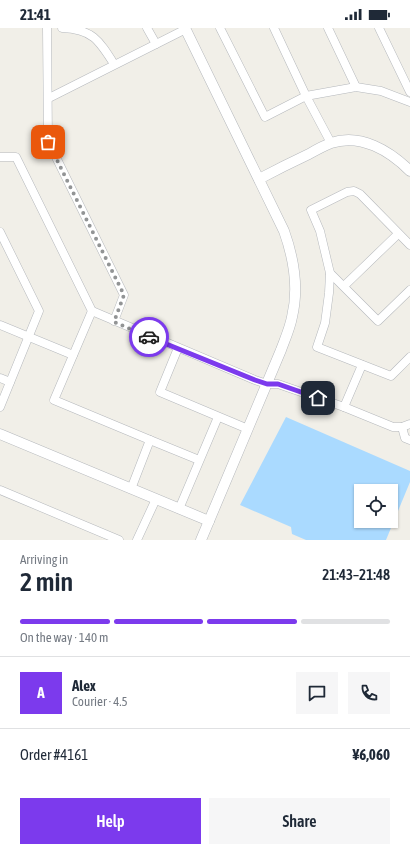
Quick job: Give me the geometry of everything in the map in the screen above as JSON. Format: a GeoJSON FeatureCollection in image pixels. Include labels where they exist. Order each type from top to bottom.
{"type":"FeatureCollection","features":[{"type":"Feature","properties":{"kind":"street"},"geometry":{"type":"LineString","coordinates":[[47,28],[49,98],[48,142],[124,295],[114,322]]}},
{"type":"Feature","properties":{"kind":"street"},"geometry":{"type":"LineString","coordinates":[[62,28],[72,28],[91,35],[102,44],[114,64]]}},
{"type":"Feature","properties":{"kind":"street"},"geometry":{"type":"LineString","coordinates":[[146,28],[156,44]]}},
{"type":"Feature","properties":{"kind":"street"},"geometry":{"type":"LineString","coordinates":[[220,28],[265,117],[306,96],[356,87],[381,91],[410,102]]}},
{"type":"Feature","properties":{"kind":"street"},"geometry":{"type":"LineString","coordinates":[[274,28],[306,96],[331,143]]}},
{"type":"Feature","properties":{"kind":"street"},"geometry":{"type":"LineString","coordinates":[[328,28],[356,87]]}},
{"type":"Feature","properties":{"kind":"street"},"geometry":{"type":"LineString","coordinates":[[379,28],[410,92]]}},
{"type":"Feature","properties":{"kind":"street"},"geometry":{"type":"LineString","coordinates":[[49,98],[185,29],[259,179],[290,246],[296,282],[292,318],[281,350],[201,540]]}},
{"type":"Feature","properties":{"kind":"street"},"geometry":{"type":"LineString","coordinates":[[259,179],[331,143],[345,141],[368,143],[380,148],[398,159],[410,171]]}},
{"type":"Feature","properties":{"kind":"street"},"geometry":{"type":"LineString","coordinates":[[0,157],[16,157],[92,312],[255,380],[267,384],[278,384],[344,407],[393,427],[406,425],[405,438],[410,440]]}},
{"type":"Feature","properties":{"kind":"street"},"geometry":{"type":"LineString","coordinates":[[410,245],[360,194],[354,191],[347,192],[311,210],[320,231],[330,272],[325,323],[317,347],[391,376],[410,357]]}},
{"type":"Feature","properties":{"kind":"street"},"geometry":{"type":"LineString","coordinates":[[0,232],[39,312],[30,338],[0,408]]}},
{"type":"Feature","properties":{"kind":"street"},"geometry":{"type":"LineString","coordinates":[[344,286],[398,234]]}},
{"type":"Feature","properties":{"kind":"street"},"geometry":{"type":"LineString","coordinates":[[330,272],[378,321],[410,290]]}},
{"type":"Feature","properties":{"kind":"street"},"geometry":{"type":"LineString","coordinates":[[92,312],[72,355],[54,400],[199,460]]}},
{"type":"Feature","properties":{"kind":"street"},"geometry":{"type":"LineString","coordinates":[[0,325],[72,355]]}},
{"type":"Feature","properties":{"kind":"street"},"geometry":{"type":"LineString","coordinates":[[178,348],[160,392],[248,429]]}},
{"type":"Feature","properties":{"kind":"street"},"geometry":{"type":"LineString","coordinates":[[344,407],[362,365]]}},
{"type":"Feature","properties":{"kind":"street"},"geometry":{"type":"LineString","coordinates":[[0,378],[10,382]]}},
{"type":"Feature","properties":{"kind":"street"},"geometry":{"type":"LineString","coordinates":[[179,509],[218,417]]}},
{"type":"Feature","properties":{"kind":"street"},"geometry":{"type":"LineString","coordinates":[[0,434],[208,522]]}},
{"type":"Feature","properties":{"kind":"street"},"geometry":{"type":"LineString","coordinates":[[131,489],[150,440]]}},
{"type":"Feature","properties":{"kind":"street"},"geometry":{"type":"LineString","coordinates":[[0,490],[120,540]]}},
{"type":"Feature","properties":{"kind":"street"},"geometry":{"type":"LineString","coordinates":[[137,540],[156,499]]}},
{"type":"Feature","properties":{"kind":"water"},"geometry":{"type":"Polygon","coordinates":[[[286,417],[410,471],[410,482],[398,511],[398,484],[354,484],[354,528],[391,528],[386,540],[306,540],[292,534],[291,527],[240,505],[286,417]]]}},
{"type":"Feature","properties":{"kind":"way so far"},"geometry":{"type":"LineString","coordinates":[[48,142],[124,295],[114,322],[149,337]]}},
{"type":"Feature","properties":{"kind":"route"},"geometry":{"type":"LineString","coordinates":[[149,337],[255,380],[267,384],[278,384],[318,398]]}}]}
